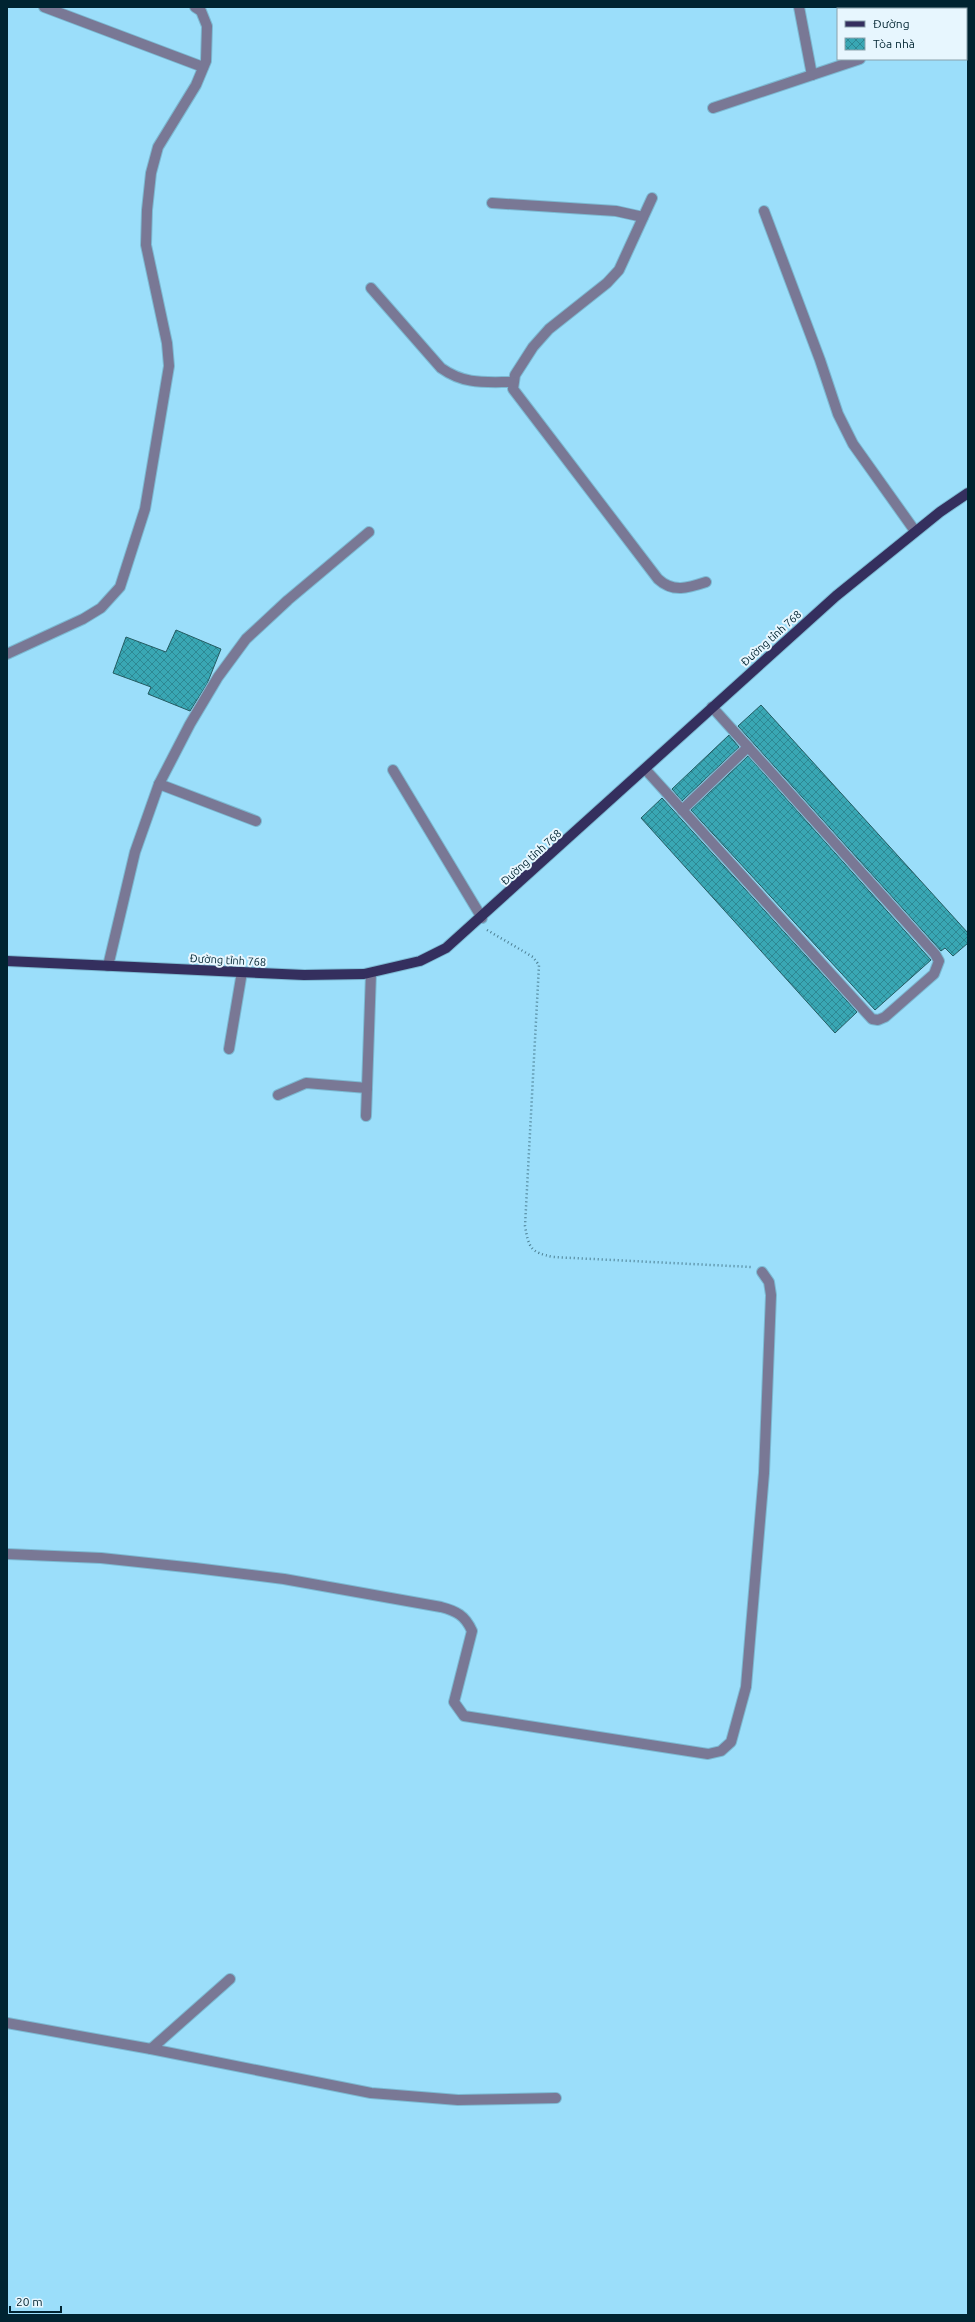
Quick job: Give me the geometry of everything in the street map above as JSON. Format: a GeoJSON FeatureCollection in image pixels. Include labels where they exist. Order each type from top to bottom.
{"type":"FeatureCollection","features":[{"type":"Feature","properties":{"kind":"main road","name":"Đường tỉnh 768"},"geometry":{"type":"LineString","coordinates":[[7,962],[304,975],[371,973],[420,961],[446,948],[478,921],[836,596],[915,531],[968,493]]}},
{"type":"Feature","properties":{"kind":"street"},"geometry":{"type":"LineString","coordinates":[[44,7],[203,67]]}},
{"type":"Feature","properties":{"kind":"street"},"geometry":{"type":"LineString","coordinates":[[7,654],[83,619],[101,608],[120,587],[145,510],[169,366],[167,343],[146,245],[151,173],[158,147],[196,85],[206,61],[207,26],[201,12],[195,7]]}},
{"type":"Feature","properties":{"kind":"street"},"geometry":{"type":"LineString","coordinates":[[799,7],[812,75]]}},
{"type":"Feature","properties":{"kind":"street"},"geometry":{"type":"LineString","coordinates":[[713,108],[857,60]]}},
{"type":"Feature","properties":{"kind":"street"},"geometry":{"type":"LineString","coordinates":[[652,198],[615,276],[550,329],[524,359],[513,382],[512,389],[658,579],[668,587],[676,588],[687,588],[706,582]]}},
{"type":"Feature","properties":{"kind":"street"},"geometry":{"type":"LineString","coordinates":[[492,203],[616,211],[642,217]]}},
{"type":"Feature","properties":{"kind":"street"},"geometry":{"type":"LineString","coordinates":[[764,211],[820,360],[838,414],[853,444],[915,531]]}},
{"type":"Feature","properties":{"kind":"street"},"geometry":{"type":"LineString","coordinates":[[371,288],[416,341],[447,372],[461,380],[513,382]]}},
{"type":"Feature","properties":{"kind":"street"},"geometry":{"type":"LineString","coordinates":[[108,966],[135,852],[159,784],[190,724],[218,677],[246,639],[288,600],[369,532]]}},
{"type":"Feature","properties":{"kind":"street"},"geometry":{"type":"LineString","coordinates":[[645,769],[872,1019],[878,1020],[885,1017],[934,974],[939,962],[935,954],[712,707]]}},
{"type":"Feature","properties":{"kind":"street"},"geometry":{"type":"LineString","coordinates":[[682,810],[748,747]]}},
{"type":"Feature","properties":{"kind":"street"},"geometry":{"type":"LineString","coordinates":[[393,770],[478,921]]}},
{"type":"Feature","properties":{"kind":"street"},"geometry":{"type":"LineString","coordinates":[[159,784],[256,821]]}},
{"type":"Feature","properties":{"kind":"street"},"geometry":{"type":"LineString","coordinates":[[229,1049],[242,972]]}},
{"type":"Feature","properties":{"kind":"street"},"geometry":{"type":"LineString","coordinates":[[366,1116],[371,973]]}},
{"type":"Feature","properties":{"kind":"street"},"geometry":{"type":"LineString","coordinates":[[278,1095],[306,1083],[367,1088]]}},
{"type":"Feature","properties":{"kind":"street"},"geometry":{"type":"LineString","coordinates":[[7,1554],[101,1558],[195,1568],[284,1579],[441,1607],[459,1612],[468,1622],[472,1630],[454,1702],[457,1709],[464,1716],[708,1754],[721,1751],[731,1742],[746,1687],[764,1473],[771,1295],[769,1282],[762,1272]]}},
{"type":"Feature","properties":{"kind":"street"},"geometry":{"type":"LineString","coordinates":[[151,2049],[230,1979]]}},
{"type":"Feature","properties":{"kind":"street"},"geometry":{"type":"LineString","coordinates":[[7,2023],[151,2049],[371,2093],[458,2100],[556,2098]]}},
{"type":"Feature","properties":{"kind":"path"},"geometry":{"type":"LineString","coordinates":[[478,921],[533,957],[539,965],[525,1226],[528,1242],[536,1253],[553,1257],[747,1265],[762,1272]]}},
{"type":"Feature","properties":{"kind":"building"},"geometry":{"type":"Polygon","coordinates":[[[176,630],[221,649],[207,684],[190,711],[148,694],[151,687],[113,673],[126,637],[166,652],[176,630]]]}},
{"type":"Feature","properties":{"kind":"building"},"geometry":{"type":"Polygon","coordinates":[[[761,705],[968,933],[968,943],[953,956],[945,948],[941,951],[738,726],[761,705]]]}},
{"type":"Feature","properties":{"kind":"building"},"geometry":{"type":"Polygon","coordinates":[[[729,735],[739,747],[682,801],[672,789],[729,735]]]}},
{"type":"Feature","properties":{"kind":"building"},"geometry":{"type":"Polygon","coordinates":[[[748,756],[931,960],[875,1010],[691,810],[748,756]]]}},
{"type":"Feature","properties":{"kind":"building"},"geometry":{"type":"Polygon","coordinates":[[[662,798],[857,1012],[835,1033],[641,818],[662,798]]]}}]}
